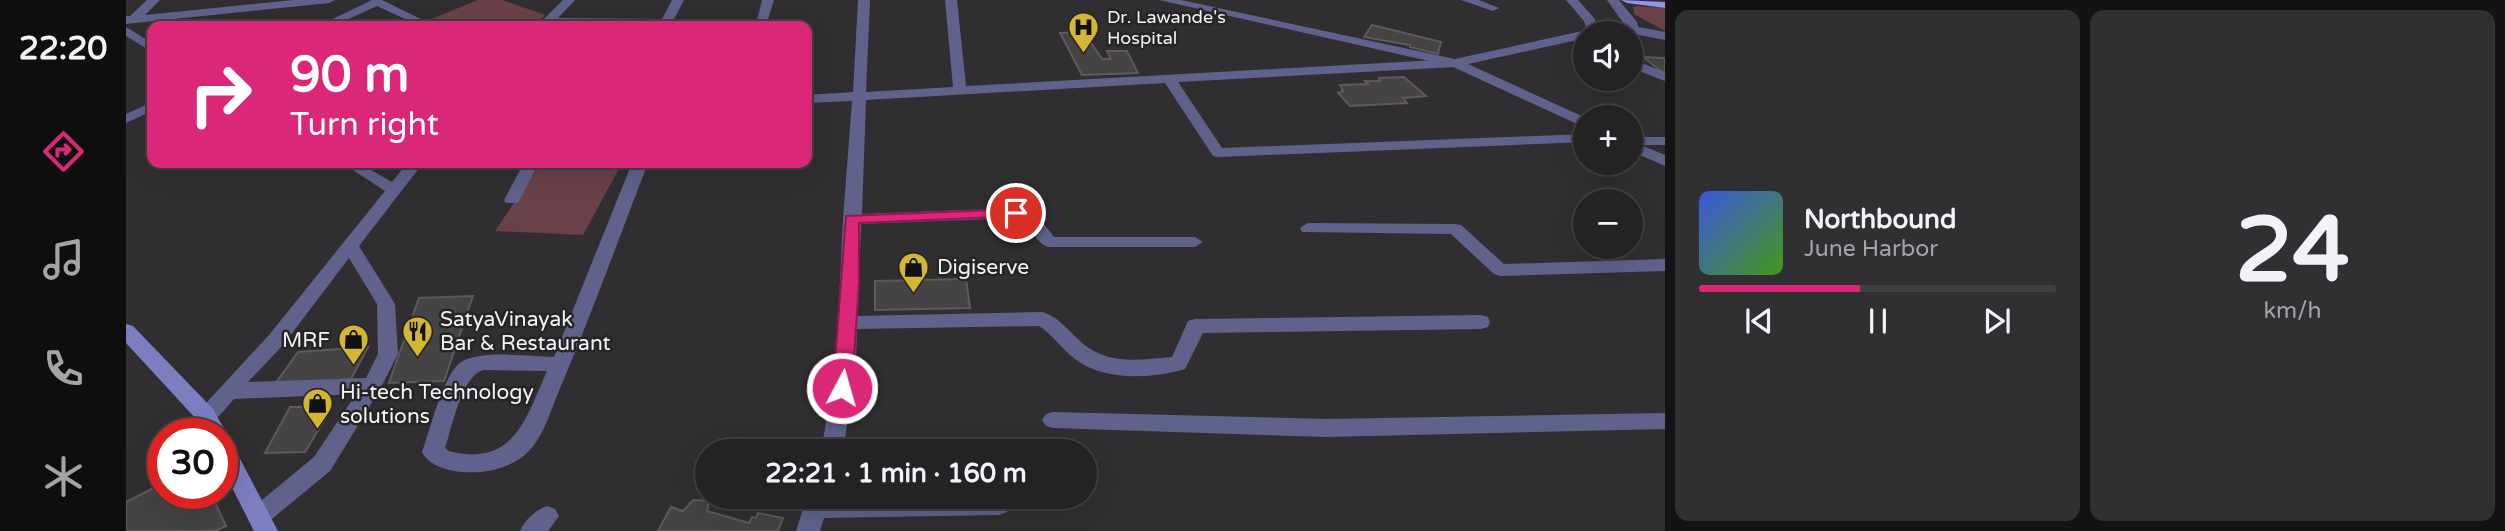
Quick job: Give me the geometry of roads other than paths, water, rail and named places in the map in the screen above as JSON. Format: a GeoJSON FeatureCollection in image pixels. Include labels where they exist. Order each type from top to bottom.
{"type":"FeatureCollection","features":[{"type":"Feature","properties":{"kind":"main road"},"geometry":{"type":"LineString","coordinates":[[1627,0],[1665,5]]}},
{"type":"Feature","properties":{"kind":"main road"},"geometry":{"type":"LineString","coordinates":[[128,337],[208,418]]}},
{"type":"Feature","properties":{"kind":"main road"},"geometry":{"type":"LineString","coordinates":[[238,477],[262,524]]}},
{"type":"Feature","properties":{"kind":"street"},"geometry":{"type":"LineString","coordinates":[[130,19],[155,0]]}},
{"type":"Feature","properties":{"kind":"street"},"geometry":{"type":"LineString","coordinates":[[130,19],[329,0]]}},
{"type":"Feature","properties":{"kind":"street"},"geometry":{"type":"LineString","coordinates":[[548,21],[569,0]]}},
{"type":"Feature","properties":{"kind":"street"},"geometry":{"type":"LineString","coordinates":[[666,21],[678,0]]}},
{"type":"Feature","properties":{"kind":"street"},"geometry":{"type":"LineString","coordinates":[[763,21],[768,0]]}},
{"type":"Feature","properties":{"kind":"street"},"geometry":{"type":"LineString","coordinates":[[834,439],[846,363],[855,139],[860,96],[864,0]]}},
{"type":"Feature","properties":{"kind":"street"},"geometry":{"type":"LineString","coordinates":[[951,0],[960,90]]}},
{"type":"Feature","properties":{"kind":"street"},"geometry":{"type":"LineString","coordinates":[[1165,0],[1455,63],[1573,118]]}},
{"type":"Feature","properties":{"kind":"street"},"geometry":{"type":"LineString","coordinates":[[1467,0],[1493,8]]}},
{"type":"Feature","properties":{"kind":"street"},"geometry":{"type":"LineString","coordinates":[[1572,0],[1590,21]]}},
{"type":"Feature","properties":{"kind":"street"},"geometry":{"type":"LineString","coordinates":[[1613,0],[1630,21]]}},
{"type":"Feature","properties":{"kind":"street"},"geometry":{"type":"LineString","coordinates":[[334,21],[376,1],[418,21]]}},
{"type":"Feature","properties":{"kind":"street"},"geometry":{"type":"LineString","coordinates":[[126,31],[147,45]]}},
{"type":"Feature","properties":{"kind":"street"},"geometry":{"type":"LineString","coordinates":[[1643,32],[1665,36]]}},
{"type":"Feature","properties":{"kind":"street"},"geometry":{"type":"LineString","coordinates":[[812,99],[1455,63],[1573,37]]}},
{"type":"Feature","properties":{"kind":"street"},"geometry":{"type":"LineString","coordinates":[[1643,68],[1665,77]]}},
{"type":"Feature","properties":{"kind":"street"},"geometry":{"type":"LineString","coordinates":[[1170,80],[1219,153],[1573,139]]}},
{"type":"Feature","properties":{"kind":"street"},"geometry":{"type":"LineString","coordinates":[[126,119],[147,108]]}},
{"type":"Feature","properties":{"kind":"street"},"geometry":{"type":"LineString","coordinates":[[1643,142],[1665,141]]}},
{"type":"Feature","properties":{"kind":"street"},"geometry":{"type":"LineString","coordinates":[[1643,149],[1665,161]]}},
{"type":"Feature","properties":{"kind":"street"},"geometry":{"type":"LineString","coordinates":[[357,168],[393,189]]}},
{"type":"Feature","properties":{"kind":"street"},"geometry":{"type":"LineString","coordinates":[[206,415],[275,340],[411,168]]}},
{"type":"Feature","properties":{"kind":"street"},"geometry":{"type":"LineString","coordinates":[[512,200],[528,168]]}},
{"type":"Feature","properties":{"kind":"street"},"geometry":{"type":"LineString","coordinates":[[561,364],[484,363],[470,367],[461,376],[453,393],[433,452],[450,461],[495,461],[506,457],[521,445],[531,430],[561,364],[638,168]]}},
{"type":"Feature","properties":{"kind":"street"},"geometry":{"type":"LineString","coordinates":[[852,219],[1016,213],[1031,219],[1049,242],[1195,242]]}},
{"type":"Feature","properties":{"kind":"street"},"geometry":{"type":"LineString","coordinates":[[1308,228],[1455,229],[1500,270],[1665,265]]}},
{"type":"Feature","properties":{"kind":"street"},"geometry":{"type":"LineString","coordinates":[[262,524],[322,464],[372,386],[388,354],[386,304],[350,245]]}},
{"type":"Feature","properties":{"kind":"street"},"geometry":{"type":"LineString","coordinates":[[848,323],[1044,319],[1060,329],[1085,356],[1112,368],[1178,364],[1192,339],[1195,326],[1481,323]]}},
{"type":"Feature","properties":{"kind":"street"},"geometry":{"type":"LineString","coordinates":[[229,391],[372,386]]}},
{"type":"Feature","properties":{"kind":"street"},"geometry":{"type":"LineString","coordinates":[[1053,420],[1326,428],[1665,421]]}},
{"type":"Feature","properties":{"kind":"street"},"geometry":{"type":"LineString","coordinates":[[808,531],[815,509]]}},
{"type":"Feature","properties":{"kind":"place","name":"Dr. Lawande's Hospital"},"geometry":{"type":"Point","coordinates":[1084,54]}},
{"type":"Feature","properties":{"kind":"place","name":"Digiserve"},"geometry":{"type":"Point","coordinates":[914,294]}},
{"type":"Feature","properties":{"kind":"place","name":"SatyaVinayak Bar & Restaurant"},"geometry":{"type":"Point","coordinates":[417,358]}},
{"type":"Feature","properties":{"kind":"place","name":"MRF"},"geometry":{"type":"Point","coordinates":[353,367]}},
{"type":"Feature","properties":{"kind":"place","name":"Hi-tech Technology solutions"},"geometry":{"type":"Point","coordinates":[317,431]}}]}
